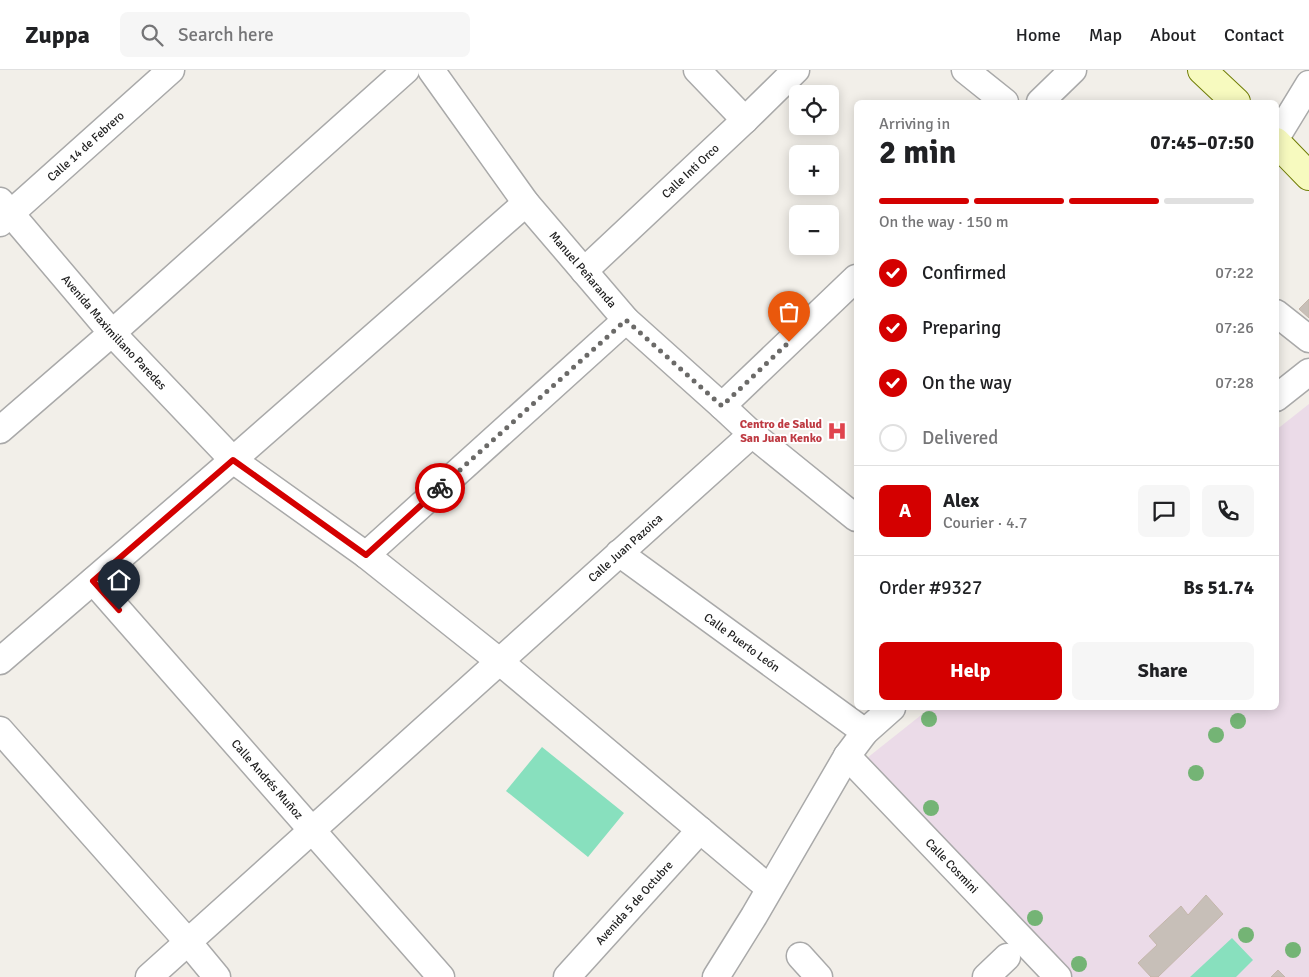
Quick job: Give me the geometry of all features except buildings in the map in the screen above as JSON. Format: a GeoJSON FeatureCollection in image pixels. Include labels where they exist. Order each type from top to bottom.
{"type":"FeatureCollection","features":[{"type":"Feature","properties":{"kind":"street","name":"Calle 14 de Febrero"},"geometry":{"type":"LineString","coordinates":[[4,213],[171,70]]}},
{"type":"Feature","properties":{"kind":"street"},"geometry":{"type":"LineString","coordinates":[[0,430],[112,333],[406,70]]}},
{"type":"Feature","properties":{"kind":"street","name":"Manuel Peñaranda"},"geometry":{"type":"LineString","coordinates":[[431,70],[526,203],[626,320],[752,434],[854,516]]}},
{"type":"Feature","properties":{"kind":"street"},"geometry":{"type":"LineString","coordinates":[[696,70],[745,120]]}},
{"type":"Feature","properties":{"kind":"street","name":"Calle Inti Orco"},"geometry":{"type":"LineString","coordinates":[[584,271],[796,70]]}},
{"type":"Feature","properties":{"kind":"street"},"geometry":{"type":"LineString","coordinates":[[965,70],[1002,100]]}},
{"type":"Feature","properties":{"kind":"street"},"geometry":{"type":"LineString","coordinates":[[1042,100],[1073,70]]}},
{"type":"Feature","properties":{"kind":"street"},"geometry":{"type":"LineString","coordinates":[[1202,70],[1234,100]]}},
{"type":"Feature","properties":{"kind":"street"},"geometry":{"type":"LineString","coordinates":[[1279,133],[1309,84]]}},
{"type":"Feature","properties":{"kind":"street"},"geometry":{"type":"LineString","coordinates":[[1279,145],[1309,176]]}},
{"type":"Feature","properties":{"kind":"street"},"geometry":{"type":"LineString","coordinates":[[0,660],[233,460],[526,203]]}},
{"type":"Feature","properties":{"kind":"street","name":"Avenida Maximiliano Paredes"},"geometry":{"type":"LineString","coordinates":[[4,213],[112,333],[233,460],[366,555],[499,661],[769,888]]}},
{"type":"Feature","properties":{"kind":"street"},"geometry":{"type":"LineString","coordinates":[[722,406],[854,280]]}},
{"type":"Feature","properties":{"kind":"street"},"geometry":{"type":"LineString","coordinates":[[1279,314],[1309,339]]}},
{"type":"Feature","properties":{"kind":"street"},"geometry":{"type":"LineString","coordinates":[[366,555],[626,320]]}},
{"type":"Feature","properties":{"kind":"street"},"geometry":{"type":"LineString","coordinates":[[1279,396],[1309,372]]}},
{"type":"Feature","properties":{"kind":"street","name":"Calle Juan Pazoica"},"geometry":{"type":"LineString","coordinates":[[149,977],[752,434]]}},
{"type":"Feature","properties":{"kind":"street","name":"Calle Puerto León"},"geometry":{"type":"LineString","coordinates":[[619,553],[865,732]]}},
{"type":"Feature","properties":{"kind":"street","name":"Calle Andrés Muñoz"},"geometry":{"type":"LineString","coordinates":[[93,581],[441,977]]}},
{"type":"Feature","properties":{"kind":"street"},"geometry":{"type":"LineString","coordinates":[[716,977],[754,916],[847,756],[865,732],[890,710]]}},
{"type":"Feature","properties":{"kind":"street"},"geometry":{"type":"LineString","coordinates":[[0,730],[218,977]]}},
{"type":"Feature","properties":{"kind":"street","name":"Calle Cosmini"},"geometry":{"type":"LineString","coordinates":[[847,756],[1058,977]]}},
{"type":"Feature","properties":{"kind":"street","name":"Avenida 5 de Octubre"},"geometry":{"type":"LineString","coordinates":[[567,977],[700,830]]}},
{"type":"Feature","properties":{"kind":"street"},"geometry":{"type":"LineString","coordinates":[[800,956],[819,977]]}},
{"type":"Feature","properties":{"kind":"street"},"geometry":{"type":"LineString","coordinates":[[986,977],[1007,957]]}},
{"type":"Feature","properties":{"kind":"shaded area"},"geometry":{"type":"Polygon","coordinates":[[[1309,404],[1309,977],[1068,977],[862,762],[927,710],[1279,710],[1279,428],[1309,404]]]}},
{"type":"Feature","properties":{"kind":"green space"},"geometry":{"type":"Polygon","coordinates":[[[542,747],[624,813],[588,857],[506,791],[542,747]]]}},
{"type":"Feature","properties":{"kind":"green space"},"geometry":{"type":"Polygon","coordinates":[[[1232,938],[1253,960],[1236,977],[1190,977],[1232,938]]]}},
{"type":"Feature","properties":{"kind":"way so far"},"geometry":{"type":"LineString","coordinates":[[440,488],[626,320],[722,406],[789,342]]}},
{"type":"Feature","properties":{"kind":"place","name":"Centro de Salud San Juan Kenko"},"geometry":{"type":"Point","coordinates":[837,431]}},
{"type":"Feature","properties":{"kind":"route"},"geometry":{"type":"LineString","coordinates":[[119,610],[93,581],[233,460],[366,555],[440,488]]}}]}
